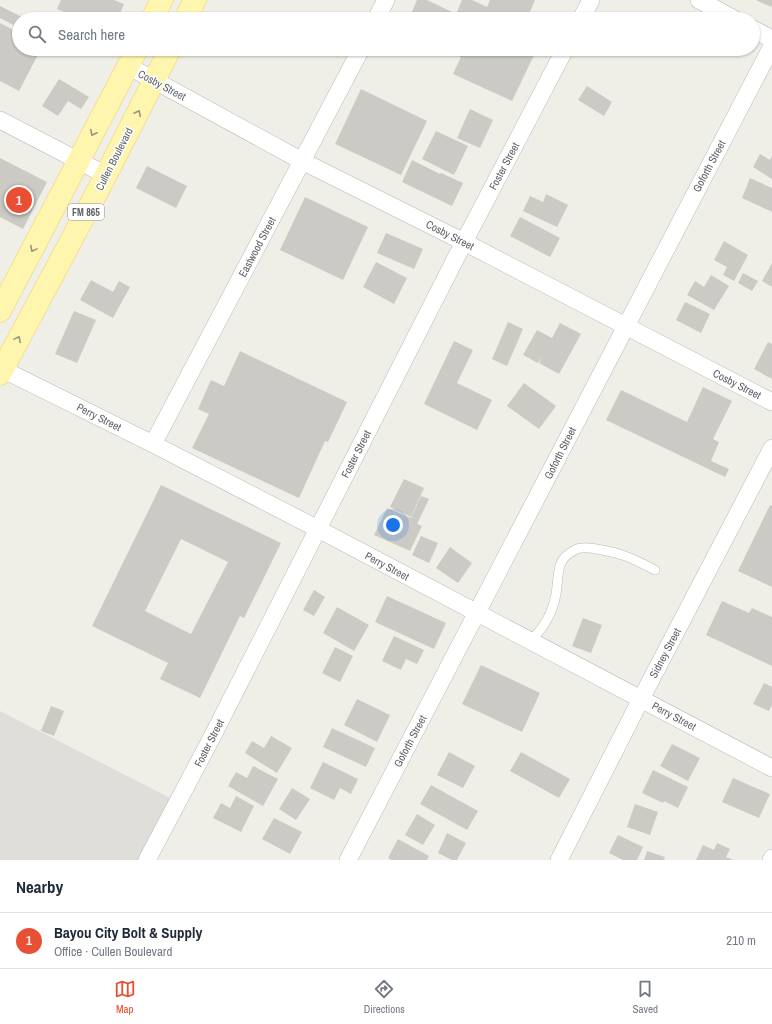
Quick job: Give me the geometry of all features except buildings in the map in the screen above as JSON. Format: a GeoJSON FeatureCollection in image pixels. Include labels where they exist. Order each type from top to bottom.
{"type":"FeatureCollection","features":[{"type":"Feature","properties":{"kind":"main road"},"geometry":{"type":"LineString","coordinates":[[156,12],[162,0]]}},
{"type":"Feature","properties":{"kind":"main road"},"geometry":{"type":"LineString","coordinates":[[189,12],[195,0]]}},
{"type":"Feature","properties":{"kind":"main road","name":"Cullen Boulevard"},"geometry":{"type":"LineString","coordinates":[[1,370],[106,175],[166,56]]}},
{"type":"Feature","properties":{"kind":"main road","name":"FM 865"},"geometry":{"type":"LineString","coordinates":[[0,311],[132,58]]}},
{"type":"Feature","properties":{"kind":"street"},"geometry":{"type":"LineString","coordinates":[[380,12],[386,0]]}},
{"type":"Feature","properties":{"kind":"street"},"geometry":{"type":"LineString","coordinates":[[585,12],[591,0]]}},
{"type":"Feature","properties":{"kind":"street"},"geometry":{"type":"LineString","coordinates":[[699,0],[721,12]]}},
{"type":"Feature","properties":{"kind":"street"},"geometry":{"type":"LineString","coordinates":[[760,33],[772,40]]}},
{"type":"Feature","properties":{"kind":"street","name":"Goforth Street"},"geometry":{"type":"LineString","coordinates":[[348,860],[772,46]]}},
{"type":"Feature","properties":{"kind":"street","name":"Eastwood Street"},"geometry":{"type":"LineString","coordinates":[[153,444],[357,56]]}},
{"type":"Feature","properties":{"kind":"street","name":"Foster Street"},"geometry":{"type":"LineString","coordinates":[[147,860],[212,737],[464,242],[561,56]]}},
{"type":"Feature","properties":{"kind":"street","name":"Cosby Street"},"geometry":{"type":"LineString","coordinates":[[132,58],[154,80],[302,161],[464,242],[772,402]]}},
{"type":"Feature","properties":{"kind":"street"},"geometry":{"type":"LineString","coordinates":[[0,120],[106,175]]}},
{"type":"Feature","properties":{"kind":"street","name":"Perry Street"},"geometry":{"type":"LineString","coordinates":[[1,370],[153,444],[318,529],[530,642],[772,768]]}},
{"type":"Feature","properties":{"kind":"street","name":"Sidney Street"},"geometry":{"type":"LineString","coordinates":[[560,860],[641,699],[772,448]]}},
{"type":"Feature","properties":{"kind":"lane"},"geometry":{"type":"LineString","coordinates":[[530,642],[542,628],[549,615],[556,595],[560,565],[563,559],[568,555],[582,548],[592,549],[622,555],[655,570]]}},
{"type":"Feature","properties":{"kind":"shaded area"},"geometry":{"type":"Polygon","coordinates":[[[0,711],[174,800],[142,860],[0,860],[0,711]]]}},
{"type":"Feature","properties":{"kind":"place","name":"Bayou City Bolt & Supply"},"geometry":{"type":"Point","coordinates":[19,200]}}]}
